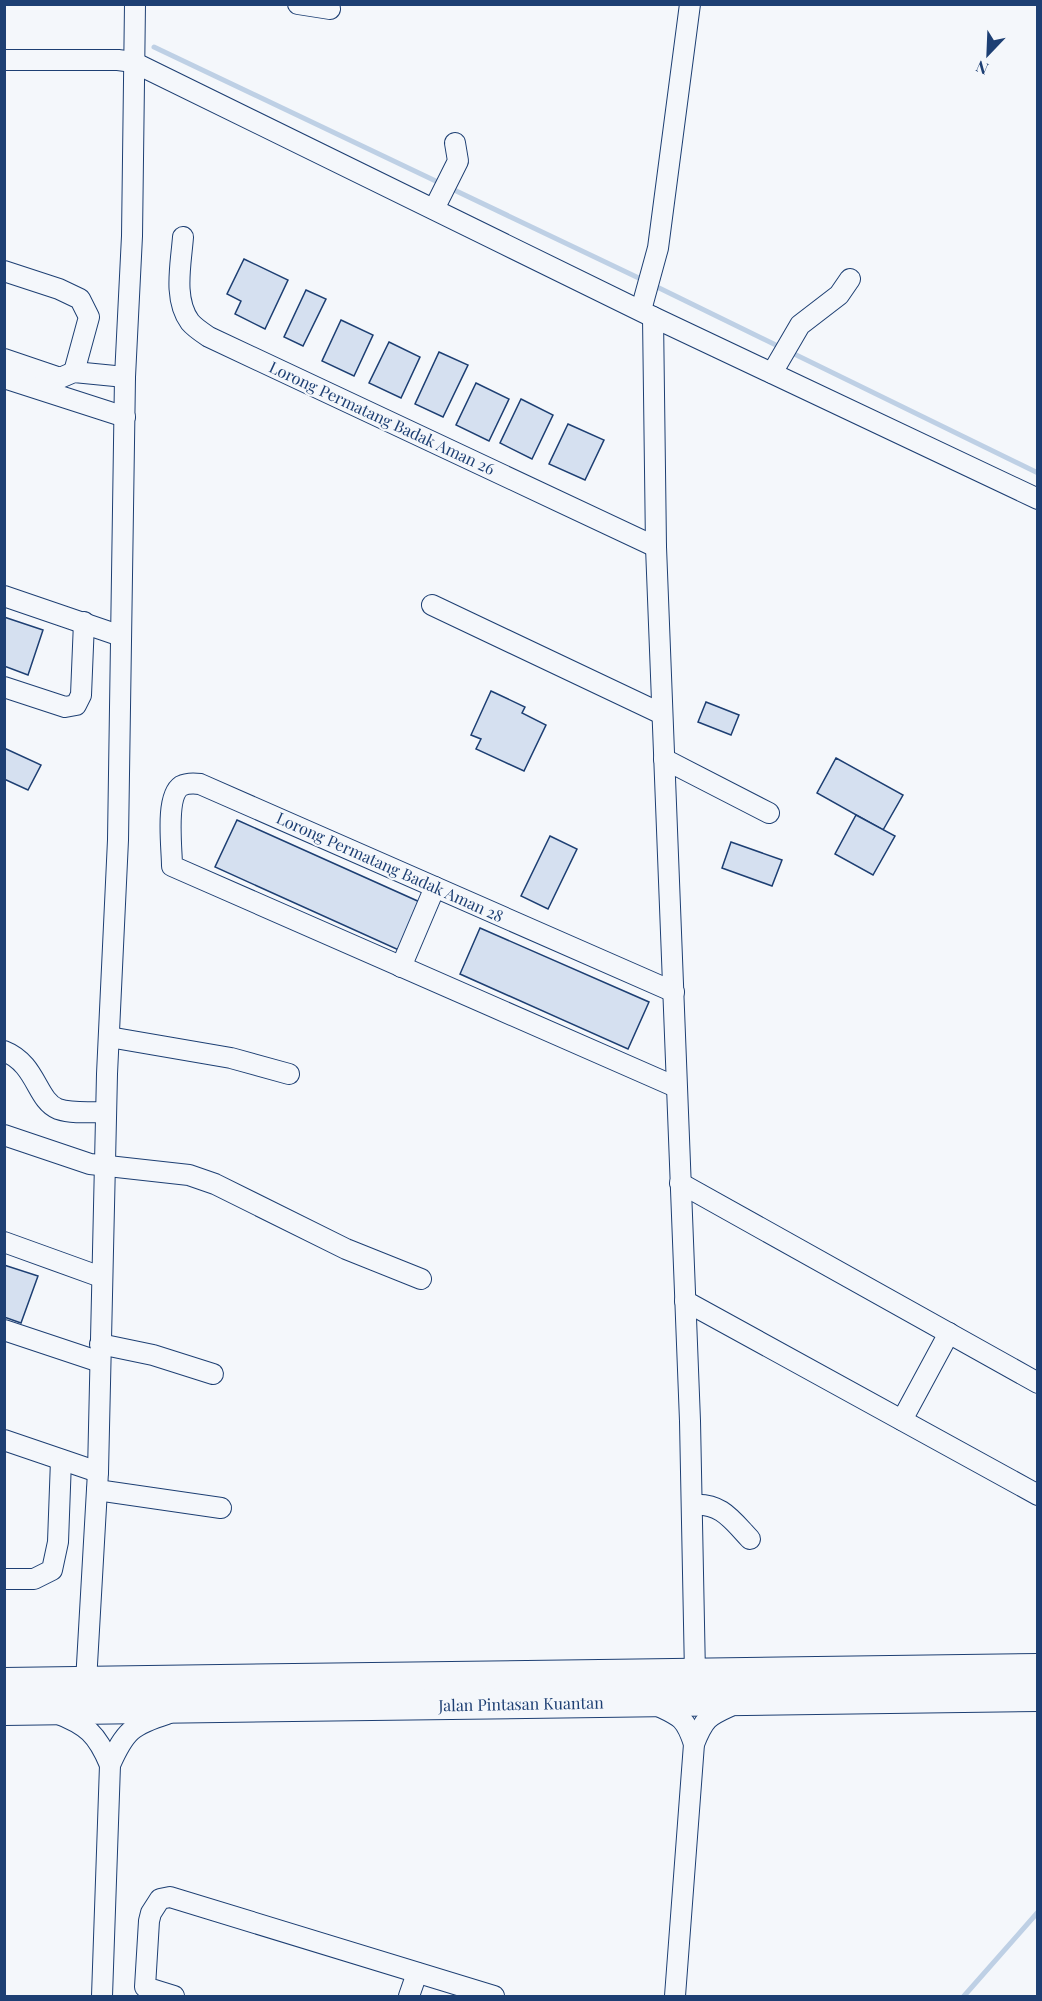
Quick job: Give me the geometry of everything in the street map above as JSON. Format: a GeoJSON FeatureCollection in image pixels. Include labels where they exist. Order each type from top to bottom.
{"type":"FeatureCollection","features":[{"type":"Feature","properties":{"kind":"highway","name":"Jalan Pintasan Kuantan"},"geometry":{"type":"LineString","coordinates":[[4,1683],[1038,1669]]}},
{"type":"Feature","properties":{"kind":"highway","name":"Jalan Pintasan Kuantan"},"geometry":{"type":"LineString","coordinates":[[4,1710],[1038,1696]]}},
{"type":"Feature","properties":{"kind":"street"},"geometry":{"type":"LineString","coordinates":[[86,1682],[107,1350],[101,1277],[117,840],[125,377],[132,236],[135,4]]}},
{"type":"Feature","properties":{"kind":"street"},"geometry":{"type":"LineString","coordinates":[[298,4],[330,9]]}},
{"type":"Feature","properties":{"kind":"street"},"geometry":{"type":"LineString","coordinates":[[690,4],[658,248],[650,281],[647,313],[685,1301],[695,1674]]}},
{"type":"Feature","properties":{"kind":"street"},"geometry":{"type":"LineString","coordinates":[[4,60],[133,62],[647,313],[776,365],[1038,499]]}},
{"type":"Feature","properties":{"kind":"street"},"geometry":{"type":"LineString","coordinates":[[434,209],[458,161],[455,143]]}},
{"type":"Feature","properties":{"kind":"street","name":"Lorong Permatang Badak Aman 26"},"geometry":{"type":"LineString","coordinates":[[183,237],[180,287],[182,307],[191,324],[209,337],[656,547]]}},
{"type":"Feature","properties":{"kind":"street"},"geometry":{"type":"LineString","coordinates":[[4,271],[59,289],[80,299],[89,317],[74,372]]}},
{"type":"Feature","properties":{"kind":"street"},"geometry":{"type":"LineString","coordinates":[[776,365],[800,325],[839,295],[850,279]]}},
{"type":"Feature","properties":{"kind":"street"},"geometry":{"type":"LineString","coordinates":[[4,359],[60,378],[74,372],[125,377]]}},
{"type":"Feature","properties":{"kind":"street"},"geometry":{"type":"LineString","coordinates":[[4,378],[125,417]]}},
{"type":"Feature","properties":{"kind":"street"},"geometry":{"type":"LineString","coordinates":[[4,596],[121,636]]}},
{"type":"Feature","properties":{"kind":"street"},"geometry":{"type":"LineString","coordinates":[[432,604],[662,714]]}},
{"type":"Feature","properties":{"kind":"street"},"geometry":{"type":"LineString","coordinates":[[4,687],[65,707],[76,705],[81,695],[84,622]]}},
{"type":"Feature","properties":{"kind":"street"},"geometry":{"type":"LineString","coordinates":[[664,759],[769,813]]}},
{"type":"Feature","properties":{"kind":"street","name":"Lorong Permatang Badak Aman 28"},"geometry":{"type":"LineString","coordinates":[[401,967],[172,866],[171,803],[175,793],[181,786],[190,783],[200,784],[674,992]]}},
{"type":"Feature","properties":{"kind":"street"},"geometry":{"type":"LineString","coordinates":[[435,887],[401,967],[676,1087]]}},
{"type":"Feature","properties":{"kind":"street"},"geometry":{"type":"LineString","coordinates":[[109,1037],[231,1058],[289,1074]]}},
{"type":"Feature","properties":{"kind":"street"},"geometry":{"type":"LineString","coordinates":[[4,1051],[16,1055],[43,1096],[57,1108],[106,1112]]}},
{"type":"Feature","properties":{"kind":"street"},"geometry":{"type":"LineString","coordinates":[[4,1135],[90,1164],[189,1175],[215,1184],[346,1249],[421,1279]]}},
{"type":"Feature","properties":{"kind":"street"},"geometry":{"type":"LineString","coordinates":[[680,1183],[1038,1383]]}},
{"type":"Feature","properties":{"kind":"street"},"geometry":{"type":"LineString","coordinates":[[4,1242],[101,1277]]}},
{"type":"Feature","properties":{"kind":"street"},"geometry":{"type":"LineString","coordinates":[[685,1301],[1038,1495]]}},
{"type":"Feature","properties":{"kind":"street"},"geometry":{"type":"LineString","coordinates":[[4,1330],[107,1350],[153,1355],[213,1374]]}},
{"type":"Feature","properties":{"kind":"street"},"geometry":{"type":"LineString","coordinates":[[902,1420],[948,1334]]}},
{"type":"Feature","properties":{"kind":"street"},"geometry":{"type":"LineString","coordinates":[[4,1440],[61,1460],[97,1481],[221,1508]]}},
{"type":"Feature","properties":{"kind":"street"},"geometry":{"type":"LineString","coordinates":[[4,1579],[34,1579],[52,1570],[58,1542],[61,1460]]}},
{"type":"Feature","properties":{"kind":"street"},"geometry":{"type":"LineString","coordinates":[[692,1505],[705,1504],[721,1510],[750,1539]]}},
{"type":"Feature","properties":{"kind":"street"},"geometry":{"type":"LineString","coordinates":[[675,1996],[694,1744],[701,1724],[710,1716],[746,1700]]}},
{"type":"Feature","properties":{"kind":"street"},"geometry":{"type":"LineString","coordinates":[[648,1702],[681,1718],[688,1725],[694,1744]]}},
{"type":"Feature","properties":{"kind":"street"},"geometry":{"type":"LineString","coordinates":[[102,1996],[110,1764],[124,1736],[136,1726],[184,1708]]}},
{"type":"Feature","properties":{"kind":"street"},"geometry":{"type":"LineString","coordinates":[[48,1710],[71,1719],[96,1736],[110,1764]]}},
{"type":"Feature","properties":{"kind":"street"},"geometry":{"type":"LineString","coordinates":[[174,1996],[145,1987],[151,1913],[160,1899],[170,1897],[494,1996]]}},
{"type":"Feature","properties":{"kind":"street"},"geometry":{"type":"LineString","coordinates":[[409,1996],[417,1972]]}},
{"type":"Feature","properties":{"kind":"building"},"geometry":{"type":"Polygon","coordinates":[[[244,259],[288,280],[265,329],[235,314],[241,301],[227,294],[244,259]]]}},
{"type":"Feature","properties":{"kind":"building"},"geometry":{"type":"Polygon","coordinates":[[[306,290],[326,299],[303,346],[284,337],[306,290]]]}},
{"type":"Feature","properties":{"kind":"building"},"geometry":{"type":"Polygon","coordinates":[[[341,320],[373,335],[354,376],[322,361],[341,320]]]}},
{"type":"Feature","properties":{"kind":"building"},"geometry":{"type":"Polygon","coordinates":[[[389,342],[420,357],[401,398],[369,383],[389,342]]]}},
{"type":"Feature","properties":{"kind":"building"},"geometry":{"type":"Polygon","coordinates":[[[439,352],[468,365],[443,417],[415,404],[439,352]]]}},
{"type":"Feature","properties":{"kind":"building"},"geometry":{"type":"Polygon","coordinates":[[[476,383],[509,399],[489,441],[456,425],[476,383]]]}},
{"type":"Feature","properties":{"kind":"building"},"geometry":{"type":"Polygon","coordinates":[[[521,399],[553,415],[532,459],[500,443],[521,399]]]}},
{"type":"Feature","properties":{"kind":"building"},"geometry":{"type":"Polygon","coordinates":[[[568,424],[604,440],[585,480],[549,464],[568,424]]]}},
{"type":"Feature","properties":{"kind":"building"},"geometry":{"type":"Polygon","coordinates":[[[4,617],[43,630],[28,675],[4,666],[4,617]]]}},
{"type":"Feature","properties":{"kind":"building"},"geometry":{"type":"Polygon","coordinates":[[[491,691],[525,707],[522,713],[546,725],[524,771],[476,749],[481,739],[471,735],[491,691]]]}},
{"type":"Feature","properties":{"kind":"building"},"geometry":{"type":"Polygon","coordinates":[[[706,702],[739,715],[731,735],[698,722],[706,702]]]}},
{"type":"Feature","properties":{"kind":"building"},"geometry":{"type":"Polygon","coordinates":[[[4,748],[41,765],[28,790],[4,779],[4,748]]]}},
{"type":"Feature","properties":{"kind":"building"},"geometry":{"type":"Polygon","coordinates":[[[836,758],[903,795],[883,830],[817,793],[836,758]]]}},
{"type":"Feature","properties":{"kind":"building"},"geometry":{"type":"Polygon","coordinates":[[[856,815],[895,836],[873,875],[835,854],[856,815]]]}},
{"type":"Feature","properties":{"kind":"building"},"geometry":{"type":"Polygon","coordinates":[[[237,820],[422,903],[401,951],[215,867],[237,820]]]}},
{"type":"Feature","properties":{"kind":"building"},"geometry":{"type":"Polygon","coordinates":[[[550,836],[577,849],[548,909],[521,896],[550,836]]]}},
{"type":"Feature","properties":{"kind":"building"},"geometry":{"type":"Polygon","coordinates":[[[731,842],[782,860],[772,886],[722,868],[731,842]]]}},
{"type":"Feature","properties":{"kind":"building"},"geometry":{"type":"Polygon","coordinates":[[[480,928],[649,1002],[628,1049],[460,974],[480,928]]]}},
{"type":"Feature","properties":{"kind":"building"},"geometry":{"type":"Polygon","coordinates":[[[4,1265],[38,1276],[21,1323],[4,1317],[4,1265]]]}},
{"type":"Feature","properties":{"kind":"waterway"},"geometry":{"type":"LineString","coordinates":[[154,47],[442,184]]}},
{"type":"Feature","properties":{"kind":"waterway"},"geometry":{"type":"LineString","coordinates":[[450,188],[645,281]]}},
{"type":"Feature","properties":{"kind":"waterway"},"geometry":{"type":"LineString","coordinates":[[653,285],[1038,473]]}},
{"type":"Feature","properties":{"kind":"waterway"},"geometry":{"type":"LineString","coordinates":[[964,1996],[1038,1912]]}}]}
